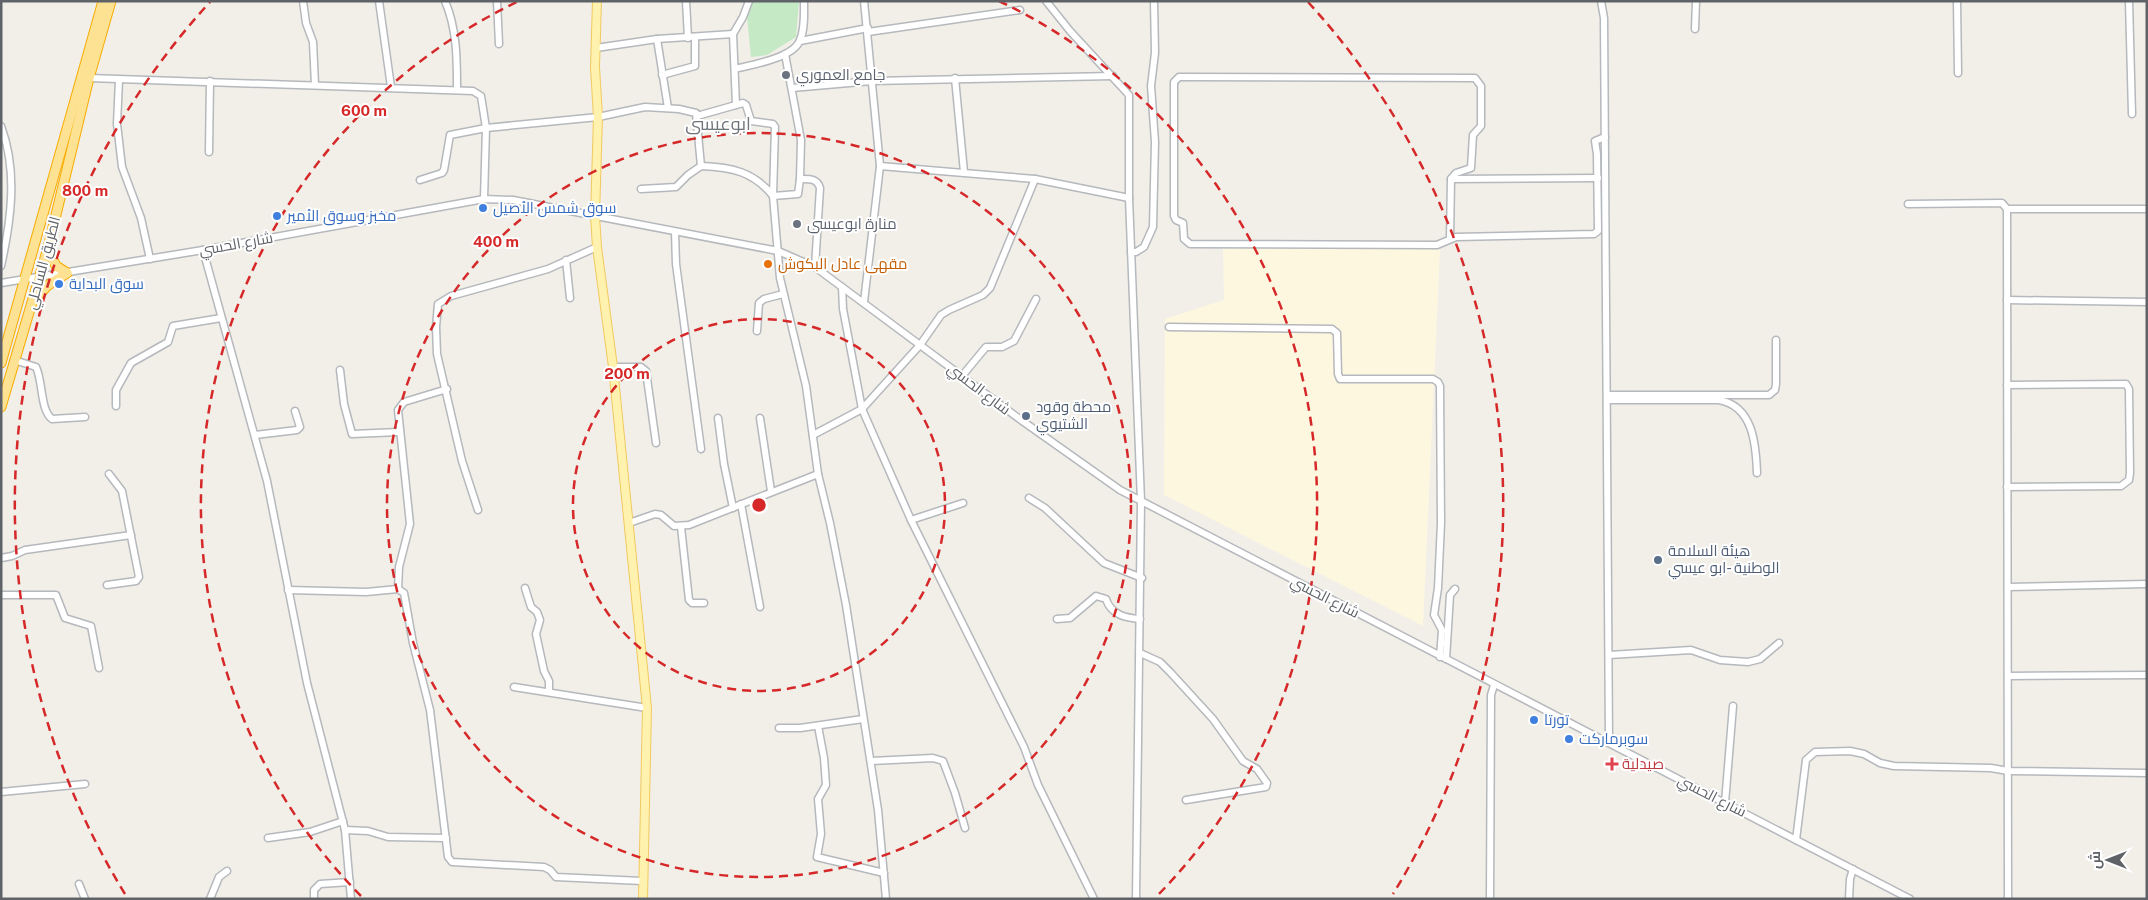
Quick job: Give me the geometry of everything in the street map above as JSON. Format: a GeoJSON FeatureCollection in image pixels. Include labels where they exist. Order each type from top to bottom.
{"type":"FeatureCollection","features":[{"type":"Feature","properties":{"kind":"highway","name":"الطريق الساحلي"},"geometry":{"type":"LineString","coordinates":[[1,363],[103,1]]}},
{"type":"Feature","properties":{"kind":"highway","name":"الطريق الساحلي"},"geometry":{"type":"LineString","coordinates":[[1,407],[48,248],[111,1]]}},
{"type":"Feature","properties":{"kind":"highway"},"geometry":{"type":"LineString","coordinates":[[32,305],[47,286],[67,273],[56,266],[48,248]]}},
{"type":"Feature","properties":{"kind":"main road"},"geometry":{"type":"LineString","coordinates":[[597,1],[598,117],[595,216],[597,247],[613,367],[647,708],[643,899]]}},
{"type":"Feature","properties":{"kind":"street"},"geometry":{"type":"LineString","coordinates":[[303,1],[306,23],[313,42],[315,85]]}},
{"type":"Feature","properties":{"kind":"street"},"geometry":{"type":"LineString","coordinates":[[379,1],[391,87]]}},
{"type":"Feature","properties":{"kind":"street"},"geometry":{"type":"LineString","coordinates":[[446,1],[453,21],[457,60],[457,89]]}},
{"type":"Feature","properties":{"kind":"street"},"geometry":{"type":"LineString","coordinates":[[497,1],[499,44]]}},
{"type":"Feature","properties":{"kind":"street"},"geometry":{"type":"LineString","coordinates":[[662,75],[695,66],[686,1]]}},
{"type":"Feature","properties":{"kind":"street"},"geometry":{"type":"LineString","coordinates":[[736,105],[733,34],[744,17],[749,1]]}},
{"type":"Feature","properties":{"kind":"street"},"geometry":{"type":"LineString","coordinates":[[800,41],[804,1]]}},
{"type":"Feature","properties":{"kind":"street"},"geometry":{"type":"LineString","coordinates":[[864,1],[880,166],[864,302]]}},
{"type":"Feature","properties":{"kind":"street"},"geometry":{"type":"LineString","coordinates":[[1046,1],[1070,31],[1129,95],[1129,198],[1142,501],[1136,899]]}},
{"type":"Feature","properties":{"kind":"street"},"geometry":{"type":"LineString","coordinates":[[1131,252],[1136,252],[1144,247],[1153,227],[1155,142],[1151,86],[1155,53],[1154,1]]}},
{"type":"Feature","properties":{"kind":"street"},"geometry":{"type":"LineString","coordinates":[[1601,1],[1604,18],[1609,742]]}},
{"type":"Feature","properties":{"kind":"street"},"geometry":{"type":"LineString","coordinates":[[1695,29],[1696,1]]}},
{"type":"Feature","properties":{"kind":"street"},"geometry":{"type":"LineString","coordinates":[[1956,1],[1958,73]]}},
{"type":"Feature","properties":{"kind":"street"},"geometry":{"type":"LineString","coordinates":[[2129,1],[2132,114]]}},
{"type":"Feature","properties":{"kind":"street"},"geometry":{"type":"LineString","coordinates":[[735,69],[785,54],[800,41],[1020,10]]}},
{"type":"Feature","properties":{"kind":"street"},"geometry":{"type":"LineString","coordinates":[[596,48],[657,39],[733,34]]}},
{"type":"Feature","properties":{"kind":"street"},"geometry":{"type":"LineString","coordinates":[[657,39],[668,108]]}},
{"type":"Feature","properties":{"kind":"street"},"geometry":{"type":"LineString","coordinates":[[774,196],[798,194],[800,179],[801,140],[785,54]]}},
{"type":"Feature","properties":{"kind":"street"},"geometry":{"type":"LineString","coordinates":[[792,88],[872,81],[1113,76]]}},
{"type":"Feature","properties":{"kind":"street"},"geometry":{"type":"LineString","coordinates":[[1450,239],[1450,179],[1456,173],[1470,168],[1473,135],[1481,126],[1482,86],[1479,81],[1472,77],[1188,77],[1179,78],[1174,82],[1174,216],[1176,220],[1183,223],[1184,239],[1188,244],[1437,245],[1450,239],[1456,236],[1596,234],[1598,231],[1598,178],[1595,141],[1605,138]]}},
{"type":"Feature","properties":{"kind":"street"},"geometry":{"type":"LineString","coordinates":[[90,78],[473,91],[480,94],[486,128],[484,199]]}},
{"type":"Feature","properties":{"kind":"street"},"geometry":{"type":"LineString","coordinates":[[955,78],[964,172]]}},
{"type":"Feature","properties":{"kind":"street"},"geometry":{"type":"LineString","coordinates":[[118,80],[117,124],[122,167],[141,218],[150,259]]}},
{"type":"Feature","properties":{"kind":"street"},"geometry":{"type":"LineString","coordinates":[[209,152],[210,81]]}},
{"type":"Feature","properties":{"kind":"street"},"geometry":{"type":"LineString","coordinates":[[697,116],[736,105],[746,105],[751,121],[774,125],[774,196],[778,251],[784,294],[806,386],[818,474],[846,605],[871,762],[886,899]]}},
{"type":"Feature","properties":{"kind":"street"},"geometry":{"type":"LineString","coordinates":[[420,180],[442,173],[450,135],[486,128],[598,117],[645,107],[693,111],[697,116],[701,166]]}},
{"type":"Feature","properties":{"kind":"street"},"geometry":{"type":"LineString","coordinates":[[1,126],[9,154],[12,190],[5,218],[1,266]]}},
{"type":"Feature","properties":{"kind":"street"},"geometry":{"type":"LineString","coordinates":[[642,189],[676,187],[701,166],[735,170],[751,176],[763,183],[774,196]]}},
{"type":"Feature","properties":{"kind":"street"},"geometry":{"type":"LineString","coordinates":[[880,166],[1035,179],[1129,198]]}},
{"type":"Feature","properties":{"kind":"street"},"geometry":{"type":"LineString","coordinates":[[1450,179],[1598,178]]}},
{"type":"Feature","properties":{"kind":"street"},"geometry":{"type":"LineString","coordinates":[[800,179],[814,180],[819,183],[820,188],[815,268]]}},
{"type":"Feature","properties":{"kind":"street"},"geometry":{"type":"LineString","coordinates":[[813,435],[862,409],[920,345],[941,316],[949,310],[982,295],[990,288],[1035,179]]}},
{"type":"Feature","properties":{"kind":"street","name":"شارع الحسي"},"geometry":{"type":"LineString","coordinates":[[1,283],[203,250],[484,199],[513,200],[778,251],[815,268],[864,302],[962,376],[1116,487],[1494,685],[1609,742],[1910,899]]}},
{"type":"Feature","properties":{"kind":"street"},"geometry":{"type":"LineString","coordinates":[[1908,204],[2002,203],[2007,210],[2008,899]]}},
{"type":"Feature","properties":{"kind":"street"},"geometry":{"type":"LineString","coordinates":[[2007,210],[2147,209]]}},
{"type":"Feature","properties":{"kind":"street"},"geometry":{"type":"LineString","coordinates":[[675,232],[676,264],[701,449]]}},
{"type":"Feature","properties":{"kind":"street"},"geometry":{"type":"LineString","coordinates":[[478,510],[462,461],[447,389],[437,354],[436,327],[440,301],[548,268],[597,247]]}},
{"type":"Feature","properties":{"kind":"street"},"geometry":{"type":"LineString","coordinates":[[203,250],[267,480],[288,590],[324,752],[345,830],[351,899]]}},
{"type":"Feature","properties":{"kind":"street"},"geometry":{"type":"LineString","coordinates":[[566,260],[570,298]]}},
{"type":"Feature","properties":{"kind":"street"},"geometry":{"type":"LineString","coordinates":[[842,287],[842,309],[862,409],[911,520],[1024,747],[1038,785],[1094,899]]}},
{"type":"Feature","properties":{"kind":"street"},"geometry":{"type":"LineString","coordinates":[[757,331],[759,303],[764,299],[784,294]]}},
{"type":"Feature","properties":{"kind":"street"},"geometry":{"type":"LineString","coordinates":[[962,376],[986,347],[1002,347],[1014,341],[1036,299]]}},
{"type":"Feature","properties":{"kind":"street"},"geometry":{"type":"LineString","coordinates":[[2007,300],[2147,302]]}},
{"type":"Feature","properties":{"kind":"street"},"geometry":{"type":"LineString","coordinates":[[116,406],[116,390],[131,363],[168,342],[173,326],[221,318]]}},
{"type":"Feature","properties":{"kind":"street"},"geometry":{"type":"LineString","coordinates":[[1169,326],[1332,329],[1336,333],[1340,380],[1433,379],[1438,382],[1440,386],[1441,523],[1438,588],[1434,615],[1442,630],[1443,658]]}},
{"type":"Feature","properties":{"kind":"street"},"geometry":{"type":"LineString","coordinates":[[1607,398],[1769,395],[1775,390],[1776,384],[1776,340]]}},
{"type":"Feature","properties":{"kind":"street"},"geometry":{"type":"LineString","coordinates":[[14,360],[36,367],[40,377],[48,416],[56,420],[85,417]]}},
{"type":"Feature","properties":{"kind":"street"},"geometry":{"type":"LineString","coordinates":[[613,367],[641,367],[646,371],[656,442]]}},
{"type":"Feature","properties":{"kind":"street"},"geometry":{"type":"LineString","coordinates":[[340,370],[344,404],[352,434],[399,432]]}},
{"type":"Feature","properties":{"kind":"street"},"geometry":{"type":"LineString","coordinates":[[2007,385],[2126,384],[2129,389],[2130,474],[2129,480],[2121,486],[2007,488]]}},
{"type":"Feature","properties":{"kind":"street"},"geometry":{"type":"LineString","coordinates":[[398,589],[399,567],[410,524],[398,410],[404,402],[447,389]]}},
{"type":"Feature","properties":{"kind":"street"},"geometry":{"type":"LineString","coordinates":[[1607,398],[1719,400],[1728,402],[1740,411],[1753,432],[1758,473]]}},
{"type":"Feature","properties":{"kind":"street"},"geometry":{"type":"LineString","coordinates":[[255,435],[297,430],[300,426],[295,411]]}},
{"type":"Feature","properties":{"kind":"street"},"geometry":{"type":"LineString","coordinates":[[718,418],[724,464],[733,508]]}},
{"type":"Feature","properties":{"kind":"street"},"geometry":{"type":"LineString","coordinates":[[760,418],[771,491]]}},
{"type":"Feature","properties":{"kind":"street"},"geometry":{"type":"LineString","coordinates":[[107,585],[136,581],[139,577],[122,491],[109,474]]}},
{"type":"Feature","properties":{"kind":"street"},"geometry":{"type":"LineString","coordinates":[[629,523],[655,514],[661,515],[674,526],[681,527],[818,474]]}},
{"type":"Feature","properties":{"kind":"street"},"geometry":{"type":"LineString","coordinates":[[1028,498],[1045,508],[1104,563],[1142,578]]}},
{"type":"Feature","properties":{"kind":"street"},"geometry":{"type":"LineString","coordinates":[[911,520],[963,503]]}},
{"type":"Feature","properties":{"kind":"street"},"geometry":{"type":"LineString","coordinates":[[741,504],[760,607]]}},
{"type":"Feature","properties":{"kind":"street"},"geometry":{"type":"LineString","coordinates":[[681,527],[689,600],[692,604],[704,603]]}},
{"type":"Feature","properties":{"kind":"street"},"geometry":{"type":"LineString","coordinates":[[1,558],[12,556],[24,550],[131,535]]}},
{"type":"Feature","properties":{"kind":"street"},"geometry":{"type":"LineString","coordinates":[[2008,587],[2147,584]]}},
{"type":"Feature","properties":{"kind":"street"},"geometry":{"type":"LineString","coordinates":[[524,588],[531,607],[537,612],[540,620],[536,634],[544,671],[549,681],[549,692]]}},
{"type":"Feature","properties":{"kind":"street"},"geometry":{"type":"LineString","coordinates":[[288,590],[366,592],[398,589],[404,593],[413,643],[428,696],[448,857],[455,864],[508,864],[544,867],[550,870],[556,877],[642,882]]}},
{"type":"Feature","properties":{"kind":"street"},"geometry":{"type":"LineString","coordinates":[[1443,658],[1450,595],[1455,589]]}},
{"type":"Feature","properties":{"kind":"street"},"geometry":{"type":"LineString","coordinates":[[1,595],[56,595],[65,618],[91,626],[99,668]]}},
{"type":"Feature","properties":{"kind":"street"},"geometry":{"type":"LineString","coordinates":[[1057,619],[1070,618],[1096,596],[1106,599],[1108,606],[1126,618],[1140,619]]}},
{"type":"Feature","properties":{"kind":"street"},"geometry":{"type":"LineString","coordinates":[[1609,655],[1691,650],[1720,660],[1748,662],[1760,659],[1780,643]]}},
{"type":"Feature","properties":{"kind":"street"},"geometry":{"type":"LineString","coordinates":[[1140,653],[1163,665],[1213,718],[1243,761],[1258,768],[1267,783],[1266,788],[1186,800]]}},
{"type":"Feature","properties":{"kind":"street"},"geometry":{"type":"LineString","coordinates":[[2008,676],[2147,676]]}},
{"type":"Feature","properties":{"kind":"street"},"geometry":{"type":"LineString","coordinates":[[1490,899],[1492,695],[1494,685]]}},
{"type":"Feature","properties":{"kind":"street"},"geometry":{"type":"LineString","coordinates":[[514,687],[647,708]]}},
{"type":"Feature","properties":{"kind":"street"},"geometry":{"type":"LineString","coordinates":[[1725,803],[1733,706]]}},
{"type":"Feature","properties":{"kind":"street"},"geometry":{"type":"LineString","coordinates":[[779,728],[818,726],[864,719]]}},
{"type":"Feature","properties":{"kind":"street"},"geometry":{"type":"LineString","coordinates":[[818,726],[824,758],[826,786],[818,799],[821,834],[817,857],[884,873]]}},
{"type":"Feature","properties":{"kind":"street"},"geometry":{"type":"LineString","coordinates":[[1796,840],[1806,760],[1815,752],[1850,751],[1864,754],[1880,763],[1894,766],[1991,768],[2008,771],[2147,773]]}},
{"type":"Feature","properties":{"kind":"street"},"geometry":{"type":"LineString","coordinates":[[871,762],[933,758],[943,761],[955,792],[965,828]]}},
{"type":"Feature","properties":{"kind":"street"},"geometry":{"type":"LineString","coordinates":[[1,792],[85,784]]}},
{"type":"Feature","properties":{"kind":"street"},"geometry":{"type":"LineString","coordinates":[[268,838],[310,832],[343,821]]}},
{"type":"Feature","properties":{"kind":"street"},"geometry":{"type":"LineString","coordinates":[[345,830],[368,831],[388,837],[446,838]]}},
{"type":"Feature","properties":{"kind":"street"},"geometry":{"type":"LineString","coordinates":[[1850,899],[1850,880],[1853,869]]}},
{"type":"Feature","properties":{"kind":"street"},"geometry":{"type":"LineString","coordinates":[[210,899],[219,877],[227,871]]}},
{"type":"Feature","properties":{"kind":"street"},"geometry":{"type":"LineString","coordinates":[[314,899],[314,890],[320,884],[350,882]]}},
{"type":"Feature","properties":{"kind":"street"},"geometry":{"type":"LineString","coordinates":[[79,884],[85,899]]}},
{"type":"Feature","properties":{"kind":"shaded area"},"geometry":{"type":"Polygon","coordinates":[[[1223,243],[1440,249],[1423,626],[1164,495],[1165,319],[1224,300],[1223,243]]]}},
{"type":"Feature","properties":{"kind":"green space"},"geometry":{"type":"Polygon","coordinates":[[[751,1],[799,1],[796,37],[767,55],[751,57],[747,16],[751,1]]]}},
{"type":"Feature","properties":{"kind":"place","name":"جامع العموري"},"geometry":{"type":"Point","coordinates":[786,75]}},
{"type":"Feature","properties":{"kind":"place","name":"سوق شمس الأصيل"},"geometry":{"type":"Point","coordinates":[483,208]}},
{"type":"Feature","properties":{"kind":"place","name":"مخبز وسوق الأمير"},"geometry":{"type":"Point","coordinates":[277,216]}},
{"type":"Feature","properties":{"kind":"place","name":"منارة ابوعيسى"},"geometry":{"type":"Point","coordinates":[797,224]}},
{"type":"Feature","properties":{"kind":"place","name":"مقهى عادل البكوش"},"geometry":{"type":"Point","coordinates":[768,264]}},
{"type":"Feature","properties":{"kind":"place","name":"سوق البداية"},"geometry":{"type":"Point","coordinates":[59,284]}},
{"type":"Feature","properties":{"kind":"place","name":"محطة وقود الشتيوي"},"geometry":{"type":"Point","coordinates":[1026,416]}},
{"type":"Feature","properties":{"kind":"place","name":"هيئة السلامة الوطنية -ابو عيسي"},"geometry":{"type":"Point","coordinates":[1658,560]}},
{"type":"Feature","properties":{"kind":"place","name":"تورتا"},"geometry":{"type":"Point","coordinates":[1534,720]}},
{"type":"Feature","properties":{"kind":"place","name":"سوبرماركت"},"geometry":{"type":"Point","coordinates":[1569,739]}},
{"type":"Feature","properties":{"kind":"place","name":"صيدلية"},"geometry":{"type":"Point","coordinates":[1612,764]}},
{"type":"Feature","properties":{"kind":"district","name":"ابوعيسى"},"geometry":{"type":"Point","coordinates":[718,124]}}]}
